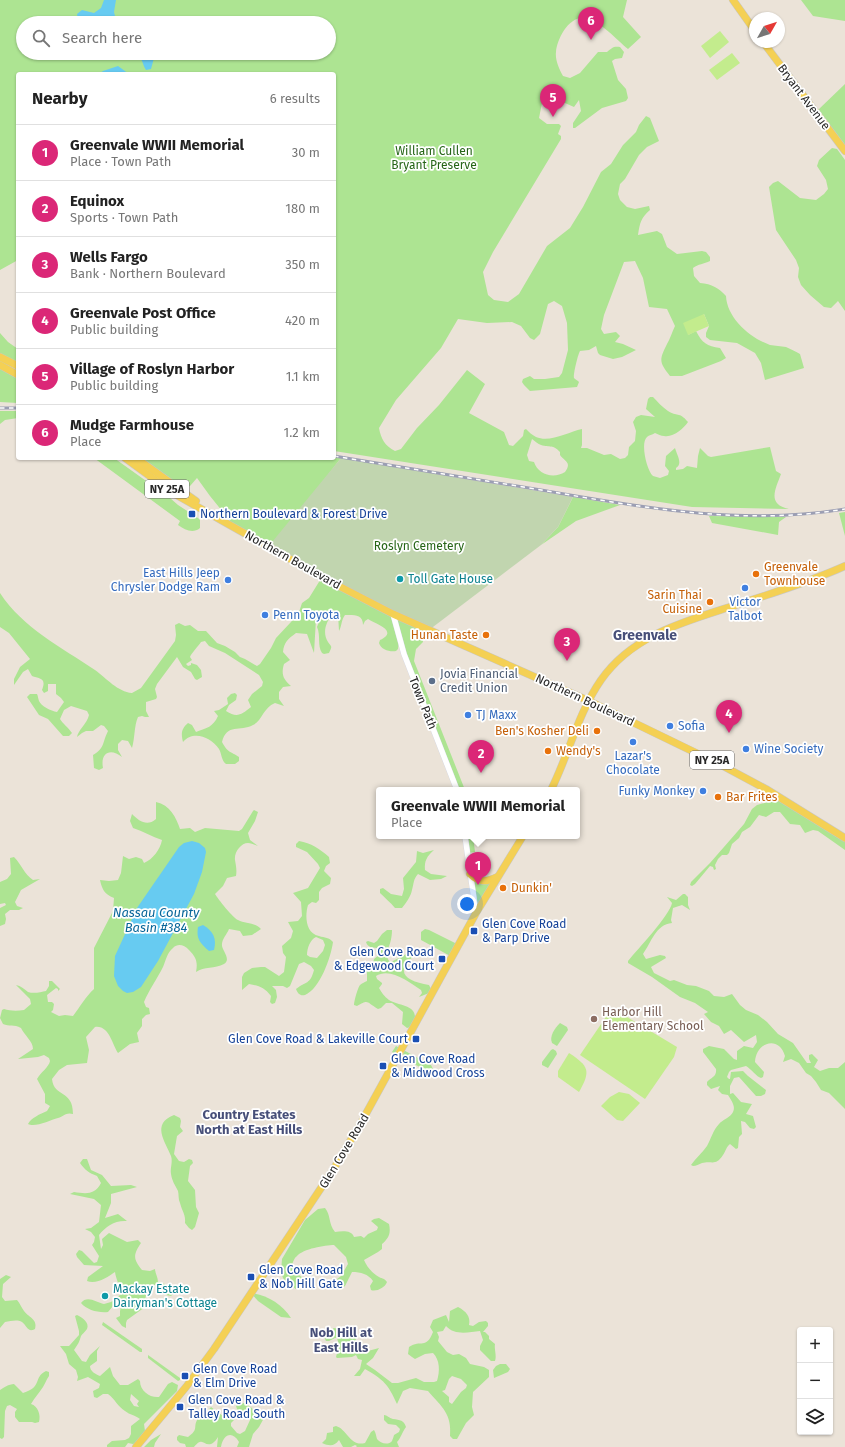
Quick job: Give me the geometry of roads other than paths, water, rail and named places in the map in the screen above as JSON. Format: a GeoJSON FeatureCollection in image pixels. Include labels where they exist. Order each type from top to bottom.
{"type":"FeatureCollection","features":[{"type":"Feature","properties":{"kind":"main road"},"geometry":{"type":"LineString","coordinates":[[732,0],[749,23]]}},
{"type":"Feature","properties":{"kind":"main road","name":"Bryant Avenue"},"geometry":{"type":"LineString","coordinates":[[768,48],[845,151]]}},
{"type":"Feature","properties":{"kind":"main road"},"geometry":{"type":"LineString","coordinates":[[0,357],[16,365]]}},
{"type":"Feature","properties":{"kind":"main road"},"geometry":{"type":"LineString","coordinates":[[0,365],[16,374]]}},
{"type":"Feature","properties":{"kind":"main road","name":"Northern Boulevard"},"geometry":{"type":"LineString","coordinates":[[127,460],[173,493],[328,581],[392,614],[589,701],[751,780],[845,838]]}},
{"type":"Feature","properties":{"kind":"main road","name":"Northern Boulevard"},"geometry":{"type":"LineString","coordinates":[[139,460],[213,515]]}},
{"type":"Feature","properties":{"kind":"main road"},"geometry":{"type":"LineString","coordinates":[[552,787],[589,701],[601,681],[616,662],[637,644],[681,622],[796,585],[845,566]]}},
{"type":"Feature","properties":{"kind":"main road","name":"Glen Cove Road"},"geometry":{"type":"LineString","coordinates":[[136,1447],[186,1387],[214,1349],[333,1170],[362,1121],[476,913],[521,839]]}},
{"type":"Feature","properties":{"kind":"main road"},"geometry":{"type":"LineString","coordinates":[[470,874],[477,880],[483,882],[498,877]]}},
{"type":"Feature","properties":{"kind":"street","name":"Town Path"},"geometry":{"type":"LineString","coordinates":[[392,614],[404,654],[456,787]]}},
{"type":"Feature","properties":{"kind":"street"},"geometry":{"type":"LineString","coordinates":[[465,839],[476,913]]}},
{"type":"Feature","properties":{"kind":"water"},"geometry":{"type":"Polygon","coordinates":[[[104,0],[116,0],[114,12],[115,16],[77,16],[77,14],[82,10],[94,13],[101,8],[104,0]]]}},
{"type":"Feature","properties":{"kind":"water"},"geometry":{"type":"Polygon","coordinates":[[[141,60],[153,60],[151,69],[146,70],[141,60]]]}},
{"type":"Feature","properties":{"kind":"water"},"geometry":{"type":"Polygon","coordinates":[[[118,66],[126,72],[102,72],[118,66]]]}},
{"type":"Feature","properties":{"kind":"water","name":"Nassau County Basin #384"},"geometry":{"type":"Polygon","coordinates":[[[192,841],[199,843],[205,848],[206,852],[202,872],[194,894],[158,961],[141,987],[133,992],[127,993],[118,986],[114,976],[115,956],[137,908],[179,847],[184,843],[192,841]]]}},
{"type":"Feature","properties":{"kind":"water"},"geometry":{"type":"Polygon","coordinates":[[[203,925],[212,932],[215,942],[214,950],[209,951],[199,940],[198,927],[203,925]]]}},
{"type":"Feature","properties":{"kind":"railway"},"geometry":{"type":"LineString","coordinates":[[0,408],[16,408]]}},
{"type":"Feature","properties":{"kind":"railway"},"geometry":{"type":"LineString","coordinates":[[336,456],[658,509],[695,513],[770,516],[808,514],[845,509]]}},
{"type":"Feature","properties":{"kind":"place","name":"Mudge Farmhouse"},"geometry":{"type":"Point","coordinates":[591,40]}},
{"type":"Feature","properties":{"kind":"place","name":"Village of Roslyn Harbor"},"geometry":{"type":"Point","coordinates":[553,117]}},
{"type":"Feature","properties":{"kind":"place","name":"Northern Boulevard & Forest Drive"},"geometry":{"type":"Point","coordinates":[192,514]}},
{"type":"Feature","properties":{"kind":"place","name":"Greenvale Townhouse"},"geometry":{"type":"Point","coordinates":[756,574]}},
{"type":"Feature","properties":{"kind":"place","name":"Toll Gate House"},"geometry":{"type":"Point","coordinates":[400,579]}},
{"type":"Feature","properties":{"kind":"place","name":"East Hills Jeep Chrysler Dodge Ram"},"geometry":{"type":"Point","coordinates":[228,580]}},
{"type":"Feature","properties":{"kind":"place","name":"Victor Talbot"},"geometry":{"type":"Point","coordinates":[745,588]}},
{"type":"Feature","properties":{"kind":"place","name":"Sarin Thai Cuisine"},"geometry":{"type":"Point","coordinates":[710,602]}},
{"type":"Feature","properties":{"kind":"place","name":"Penn Toyota"},"geometry":{"type":"Point","coordinates":[265,615]}},
{"type":"Feature","properties":{"kind":"place","name":"Hunan Taste"},"geometry":{"type":"Point","coordinates":[486,635]}},
{"type":"Feature","properties":{"kind":"place","name":"Wells Fargo"},"geometry":{"type":"Point","coordinates":[567,661]}},
{"type":"Feature","properties":{"kind":"place","name":"Jovia Financial Credit Union"},"geometry":{"type":"Point","coordinates":[432,681]}},
{"type":"Feature","properties":{"kind":"place","name":"TJ Maxx"},"geometry":{"type":"Point","coordinates":[468,715]}},
{"type":"Feature","properties":{"kind":"place","name":"Sofia"},"geometry":{"type":"Point","coordinates":[670,726]}},
{"type":"Feature","properties":{"kind":"place","name":"Ben's Kosher Deli"},"geometry":{"type":"Point","coordinates":[597,731]}},
{"type":"Feature","properties":{"kind":"place","name":"Greenvale Post Office"},"geometry":{"type":"Point","coordinates":[729,733]}},
{"type":"Feature","properties":{"kind":"place","name":"Lazar's Chocolate"},"geometry":{"type":"Point","coordinates":[633,742]}},
{"type":"Feature","properties":{"kind":"place","name":"Wine Society"},"geometry":{"type":"Point","coordinates":[746,749]}},
{"type":"Feature","properties":{"kind":"place","name":"Wendy's"},"geometry":{"type":"Point","coordinates":[548,751]}},
{"type":"Feature","properties":{"kind":"place","name":"Equinox"},"geometry":{"type":"Point","coordinates":[481,773]}},
{"type":"Feature","properties":{"kind":"place","name":"Funky Monkey"},"geometry":{"type":"Point","coordinates":[703,791]}},
{"type":"Feature","properties":{"kind":"place","name":"Bar Frites"},"geometry":{"type":"Point","coordinates":[718,797]}},
{"type":"Feature","properties":{"kind":"place","name":"Greenvale WWII Memorial"},"geometry":{"type":"Point","coordinates":[478,885]}},
{"type":"Feature","properties":{"kind":"place","name":"Dunkin'"},"geometry":{"type":"Point","coordinates":[503,888]}},
{"type":"Feature","properties":{"kind":"place","name":"Glen Cove Road & Parp Drive"},"geometry":{"type":"Point","coordinates":[474,931]}},
{"type":"Feature","properties":{"kind":"place","name":"Glen Cove Road & Edgewood Court"},"geometry":{"type":"Point","coordinates":[442,959]}},
{"type":"Feature","properties":{"kind":"place","name":"Harbor Hill Elementary School"},"geometry":{"type":"Point","coordinates":[594,1019]}},
{"type":"Feature","properties":{"kind":"place","name":"Glen Cove Road & Lakeville Court"},"geometry":{"type":"Point","coordinates":[416,1039]}},
{"type":"Feature","properties":{"kind":"place","name":"Glen Cove Road & Midwood Cross"},"geometry":{"type":"Point","coordinates":[383,1066]}},
{"type":"Feature","properties":{"kind":"place","name":"Glen Cove Road & Nob Hill Gate"},"geometry":{"type":"Point","coordinates":[251,1277]}},
{"type":"Feature","properties":{"kind":"place","name":"Mackay Estate Dairyman's Cottage"},"geometry":{"type":"Point","coordinates":[105,1296]}},
{"type":"Feature","properties":{"kind":"place","name":"Glen Cove Road & Elm Drive"},"geometry":{"type":"Point","coordinates":[185,1376]}},
{"type":"Feature","properties":{"kind":"place","name":"Glen Cove Road & Talley Road South"},"geometry":{"type":"Point","coordinates":[180,1407]}},
{"type":"Feature","properties":{"kind":"district","name":"Greenvale"},"geometry":{"type":"Point","coordinates":[645,635]}},
{"type":"Feature","properties":{"kind":"district","name":"Country Estates North at East Hills"},"geometry":{"type":"Point","coordinates":[249,1122]}},
{"type":"Feature","properties":{"kind":"district","name":"Nob Hill at East Hills"},"geometry":{"type":"Point","coordinates":[341,1340]}},
{"type":"Feature","properties":{"kind":"park label","name":"William Cullen Bryant Preserve"},"geometry":{"type":"Point","coordinates":[434,158]}},
{"type":"Feature","properties":{"kind":"park label","name":"Roslyn Cemetery"},"geometry":{"type":"Point","coordinates":[419,546]}}]}
